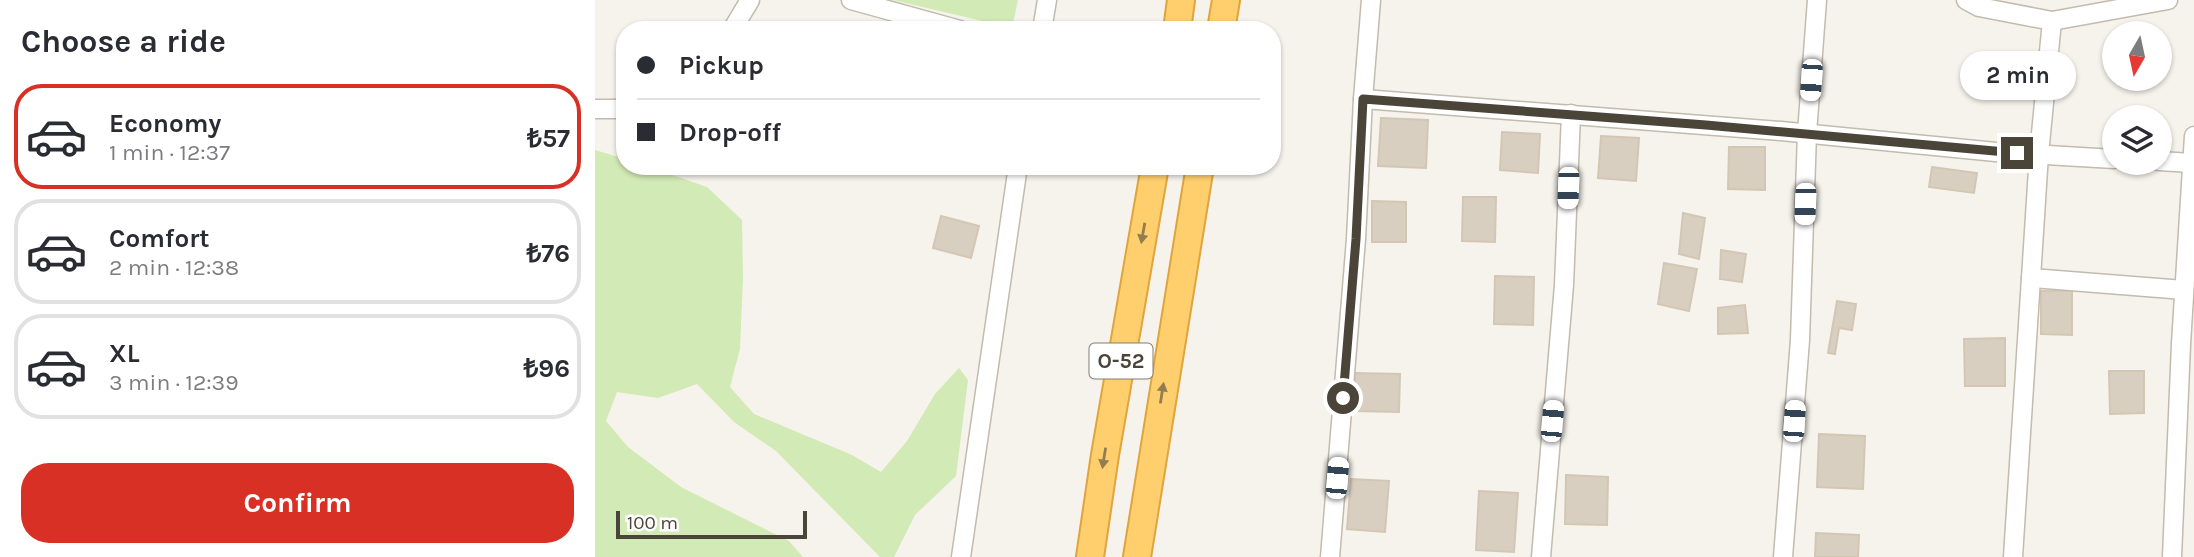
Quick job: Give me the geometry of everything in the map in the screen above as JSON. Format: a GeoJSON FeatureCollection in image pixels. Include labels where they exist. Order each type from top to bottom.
{"type":"FeatureCollection","features":[{"type":"Feature","properties":{"kind":"highway"},"geometry":{"type":"LineString","coordinates":[[1178,21],[1181,0]]}},
{"type":"Feature","properties":{"kind":"highway"},"geometry":{"type":"LineString","coordinates":[[1222,21],[1226,0]]}},
{"type":"Feature","properties":{"kind":"highway","name":"O-52"},"geometry":{"type":"LineString","coordinates":[[1090,557],[1153,175]]}},
{"type":"Feature","properties":{"kind":"highway","name":"O-52"},"geometry":{"type":"LineString","coordinates":[[1137,557],[1199,175]]}},
{"type":"Feature","properties":{"kind":"street"},"geometry":{"type":"LineString","coordinates":[[737,21],[750,0]]}},
{"type":"Feature","properties":{"kind":"street"},"geometry":{"type":"LineString","coordinates":[[851,0],[927,21]]}},
{"type":"Feature","properties":{"kind":"street"},"geometry":{"type":"LineString","coordinates":[[1044,21],[1047,0]]}},
{"type":"Feature","properties":{"kind":"street"},"geometry":{"type":"LineString","coordinates":[[1331,557],[1356,239],[1371,0]]}},
{"type":"Feature","properties":{"kind":"street"},"geometry":{"type":"LineString","coordinates":[[1783,557],[1800,340],[1807,133],[1817,0]]}},
{"type":"Feature","properties":{"kind":"street"},"geometry":{"type":"LineString","coordinates":[[1966,0],[1979,7],[2053,21],[2168,0]]}},
{"type":"Feature","properties":{"kind":"street"},"geometry":{"type":"LineString","coordinates":[[2013,557],[2039,154],[2053,21]]}},
{"type":"Feature","properties":{"kind":"street"},"geometry":{"type":"LineString","coordinates":[[1363,99],[1807,133],[1996,152],[2102,158]]}},
{"type":"Feature","properties":{"kind":"street"},"geometry":{"type":"LineString","coordinates":[[595,109],[616,109]]}},
{"type":"Feature","properties":{"kind":"street"},"geometry":{"type":"LineString","coordinates":[[1541,557],[1564,285],[1571,114]]}},
{"type":"Feature","properties":{"kind":"street"},"geometry":{"type":"LineString","coordinates":[[2172,557],[2194,136]]}},
{"type":"Feature","properties":{"kind":"street"},"geometry":{"type":"LineString","coordinates":[[2172,162],[2192,163]]}},
{"type":"Feature","properties":{"kind":"street"},"geometry":{"type":"LineString","coordinates":[[961,557],[1017,175]]}},
{"type":"Feature","properties":{"kind":"street"},"geometry":{"type":"LineString","coordinates":[[2031,278],[2184,290]]}},
{"type":"Feature","properties":{"kind":"green space"},"geometry":{"type":"Polygon","coordinates":[[[893,0],[1018,0],[1014,21],[982,21],[893,0]]]}},
{"type":"Feature","properties":{"kind":"green space"},"geometry":{"type":"Polygon","coordinates":[[[595,150],[616,156],[616,175],[672,175],[707,187],[742,220],[740,349],[730,387],[754,414],[852,455],[881,472],[907,441],[935,394],[959,368],[968,380],[956,476],[915,515],[894,557],[880,557],[776,451],[734,422],[697,384],[658,398],[617,392],[606,421],[628,447],[681,487],[789,541],[803,557],[595,557],[595,150]]]}},
{"type":"Feature","properties":{"kind":"building"},"geometry":{"type":"Polygon","coordinates":[[[1381,118],[1428,120],[1426,168],[1378,166],[1381,118]]]}},
{"type":"Feature","properties":{"kind":"building"},"geometry":{"type":"Polygon","coordinates":[[[1502,132],[1540,134],[1538,173],[1500,170],[1502,132]]]}},
{"type":"Feature","properties":{"kind":"building"},"geometry":{"type":"Polygon","coordinates":[[[1601,136],[1639,138],[1636,181],[1598,178],[1601,136]]]}},
{"type":"Feature","properties":{"kind":"building"},"geometry":{"type":"Polygon","coordinates":[[[1729,147],[1765,147],[1765,190],[1728,189],[1729,147]]]}},
{"type":"Feature","properties":{"kind":"building"},"geometry":{"type":"Polygon","coordinates":[[[1932,167],[1977,173],[1974,193],[1929,187],[1932,167]]]}},
{"type":"Feature","properties":{"kind":"building"},"geometry":{"type":"Polygon","coordinates":[[[1463,197],[1496,197],[1495,242],[1462,241],[1463,197]]]}},
{"type":"Feature","properties":{"kind":"building"},"geometry":{"type":"Polygon","coordinates":[[[1372,201],[1406,202],[1406,242],[1372,242],[1372,201]]]}},
{"type":"Feature","properties":{"kind":"building"},"geometry":{"type":"Polygon","coordinates":[[[1683,213],[1705,218],[1699,259],[1679,254],[1683,213]]]}},
{"type":"Feature","properties":{"kind":"building"},"geometry":{"type":"Polygon","coordinates":[[[941,216],[979,226],[971,258],[933,248],[941,216]]]}},
{"type":"Feature","properties":{"kind":"building"},"geometry":{"type":"Polygon","coordinates":[[[1721,250],[1746,254],[1742,282],[1720,279],[1721,250]]]}},
{"type":"Feature","properties":{"kind":"building"},"geometry":{"type":"Polygon","coordinates":[[[1664,263],[1697,269],[1689,311],[1658,304],[1664,263]]]}},
{"type":"Feature","properties":{"kind":"building"},"geometry":{"type":"Polygon","coordinates":[[[1495,276],[1534,277],[1533,325],[1494,324],[1495,276]]]}},
{"type":"Feature","properties":{"kind":"building"},"geometry":{"type":"Polygon","coordinates":[[[2041,291],[2072,291],[2072,335],[2041,334],[2041,291]]]}},
{"type":"Feature","properties":{"kind":"building"},"geometry":{"type":"Polygon","coordinates":[[[1837,301],[1856,304],[1852,330],[1839,328],[1835,354],[1828,353],[1837,301]]]}},
{"type":"Feature","properties":{"kind":"building"},"geometry":{"type":"Polygon","coordinates":[[[1745,305],[1748,333],[1718,334],[1718,308],[1745,305]]]}},
{"type":"Feature","properties":{"kind":"building"},"geometry":{"type":"Polygon","coordinates":[[[2005,338],[2005,386],[1965,386],[1964,339],[2005,338]]]}},
{"type":"Feature","properties":{"kind":"building"},"geometry":{"type":"Polygon","coordinates":[[[2109,371],[2144,371],[2144,413],[2110,414],[2109,371]]]}},
{"type":"Feature","properties":{"kind":"building"},"geometry":{"type":"Polygon","coordinates":[[[1355,373],[1400,374],[1399,412],[1355,411],[1355,373]]]}},
{"type":"Feature","properties":{"kind":"building"},"geometry":{"type":"Polygon","coordinates":[[[1819,434],[1865,436],[1863,489],[1817,487],[1819,434]]]}},
{"type":"Feature","properties":{"kind":"building"},"geometry":{"type":"Polygon","coordinates":[[[1566,475],[1608,477],[1607,525],[1565,524],[1566,475]]]}},
{"type":"Feature","properties":{"kind":"building"},"geometry":{"type":"Polygon","coordinates":[[[1351,479],[1389,481],[1385,532],[1347,529],[1351,479]]]}},
{"type":"Feature","properties":{"kind":"building"},"geometry":{"type":"Polygon","coordinates":[[[1479,491],[1518,493],[1514,552],[1476,550],[1479,491]]]}},
{"type":"Feature","properties":{"kind":"building"},"geometry":{"type":"Polygon","coordinates":[[[1816,533],[1859,535],[1858,557],[1815,557],[1816,533]]]}},
{"type":"Feature","properties":{"kind":"route"},"geometry":{"type":"LineString","coordinates":[[1343,398],[1356,239],[1363,99],[1706,125],[2017,153]]}}]}
